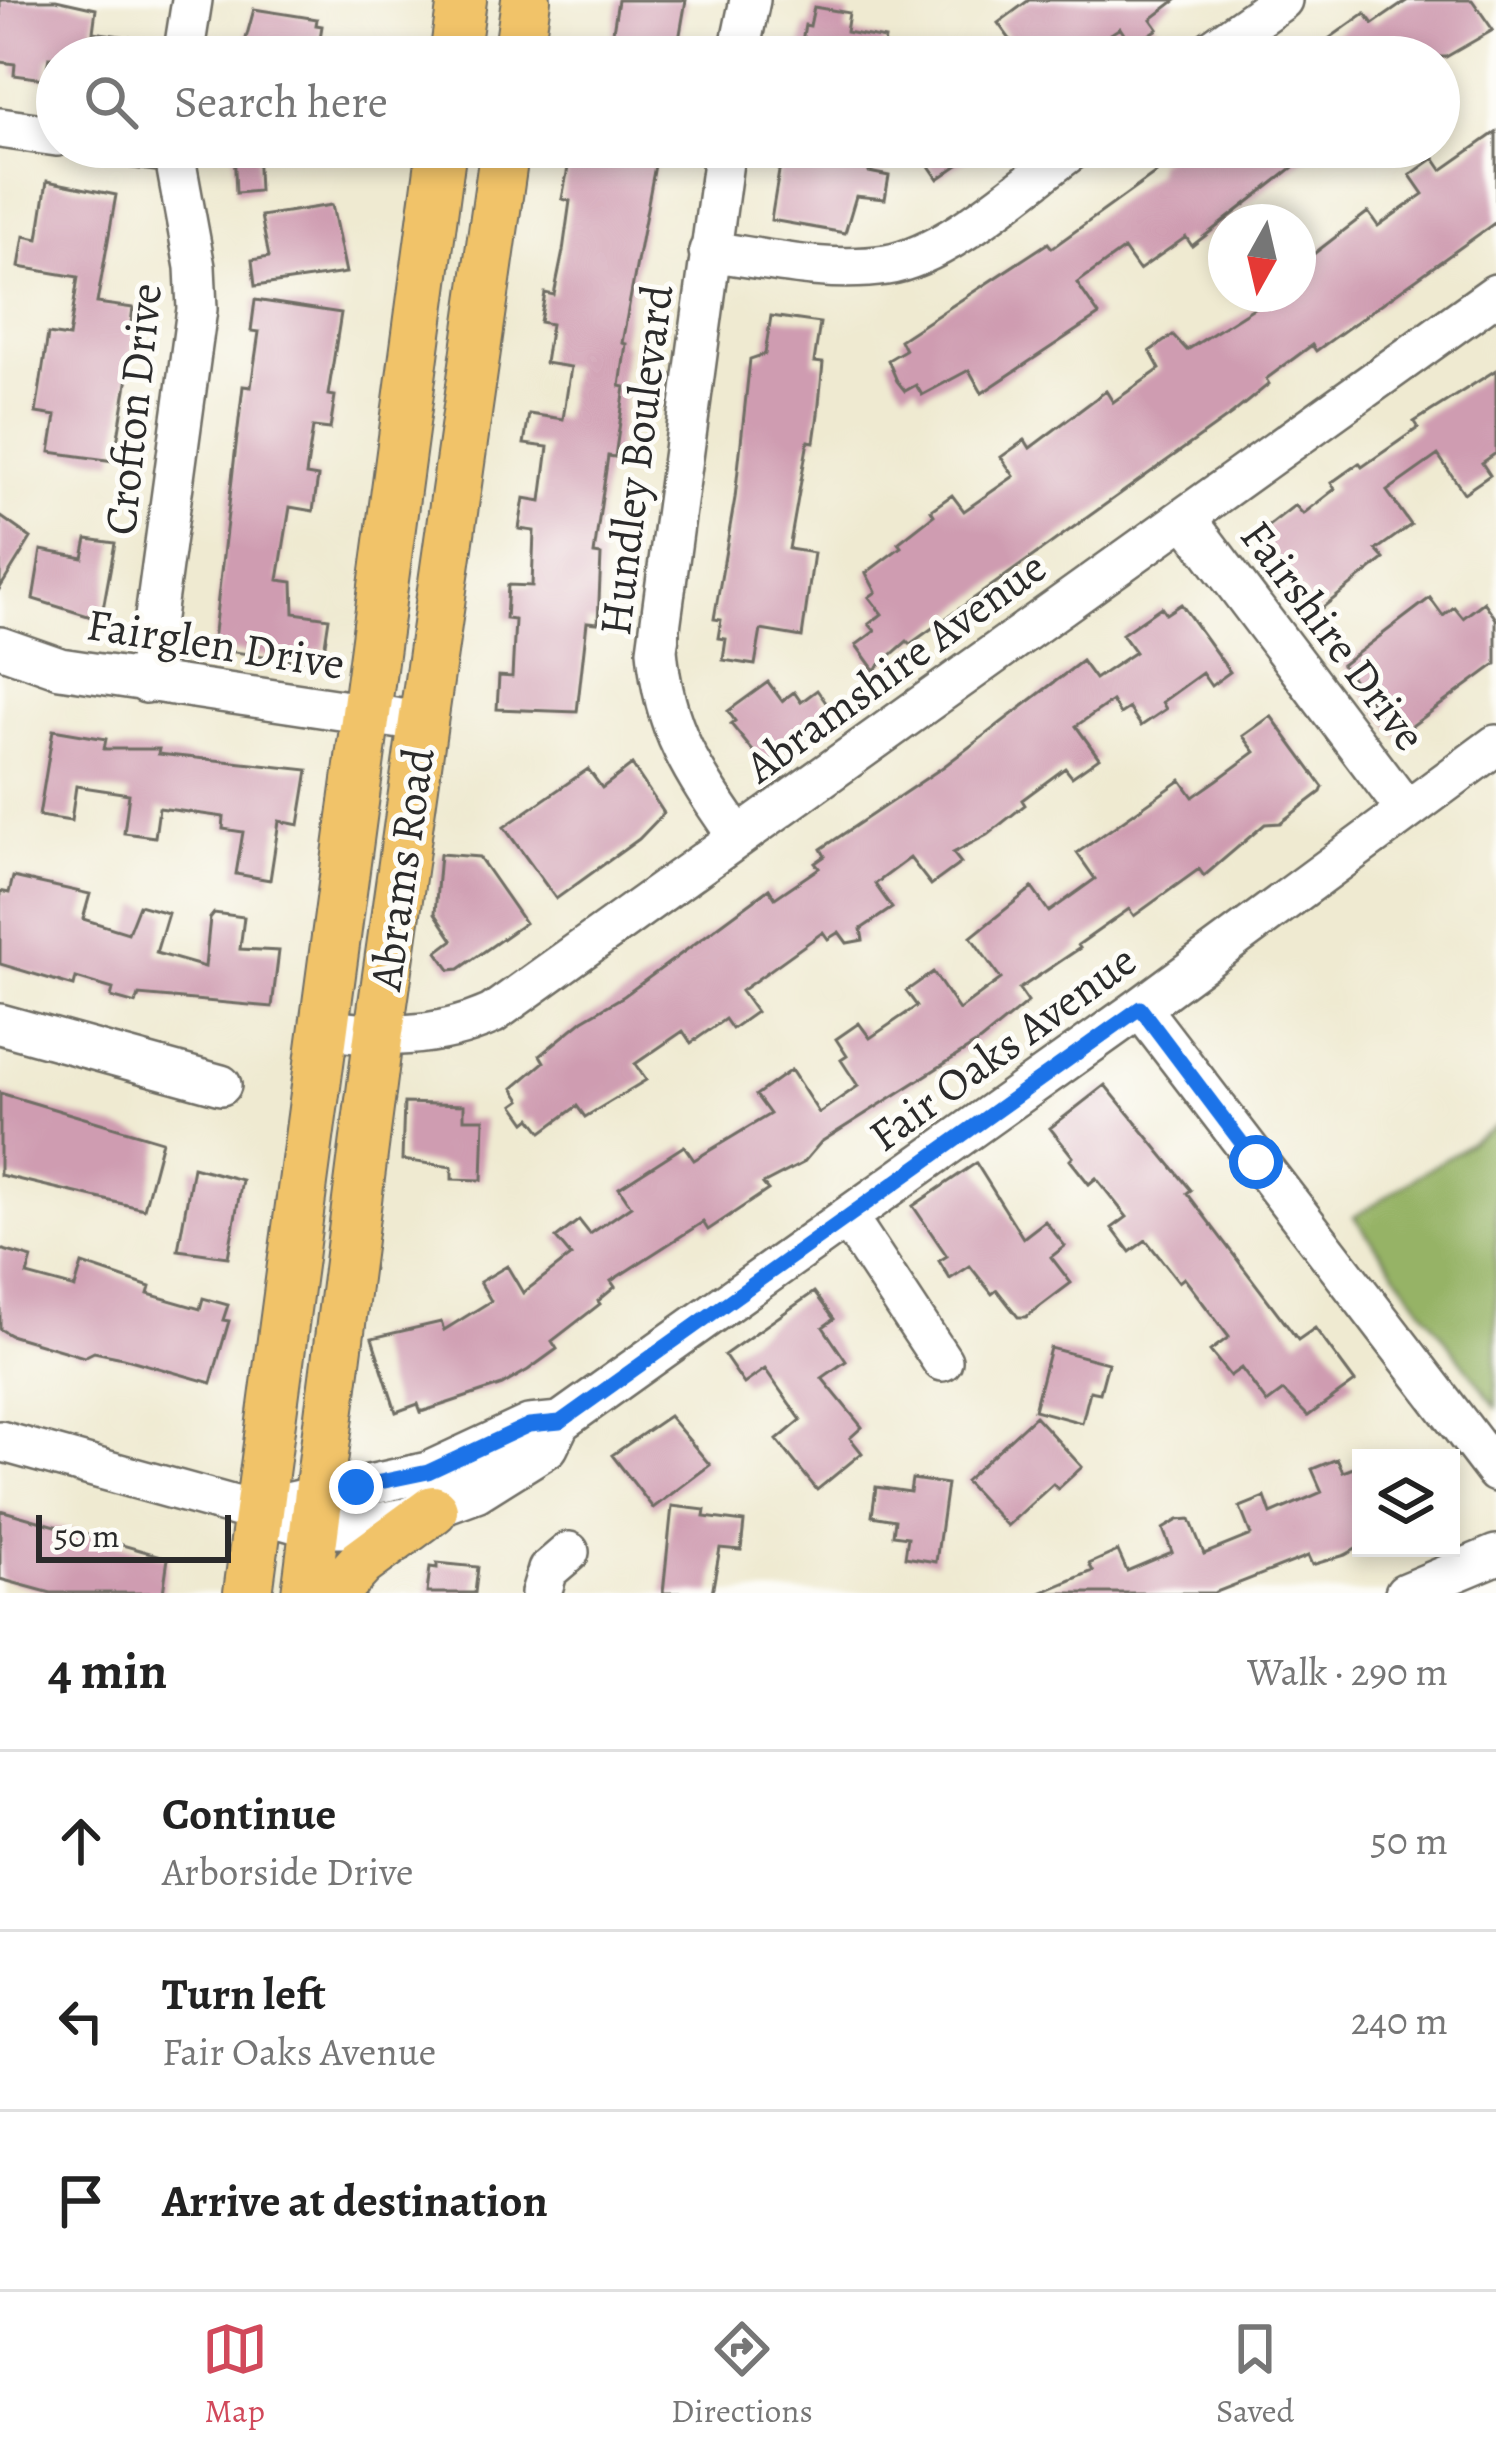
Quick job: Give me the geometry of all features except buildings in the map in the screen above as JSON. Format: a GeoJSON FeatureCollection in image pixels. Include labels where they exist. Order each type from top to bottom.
{"type":"FeatureCollection","features":[{"type":"Feature","properties":{"kind":"main road"},"geometry":{"type":"LineString","coordinates":[[457,36],[462,0]]}},
{"type":"Feature","properties":{"kind":"main road"},"geometry":{"type":"LineString","coordinates":[[521,36],[526,0]]}},
{"type":"Feature","properties":{"kind":"main road","name":"Abrams Road"},"geometry":{"type":"LineString","coordinates":[[248,1593],[439,168]]}},
{"type":"Feature","properties":{"kind":"main road","name":"Abrams Road"},"geometry":{"type":"LineString","coordinates":[[306,1593],[378,1039],[502,168]]}},
{"type":"Feature","properties":{"kind":"main road"},"geometry":{"type":"LineString","coordinates":[[334,1593],[361,1563],[433,1510]]}},
{"type":"Feature","properties":{"kind":"street"},"geometry":{"type":"LineString","coordinates":[[186,36],[192,0]]}},
{"type":"Feature","properties":{"kind":"street"},"geometry":{"type":"LineString","coordinates":[[742,36],[750,0]]}},
{"type":"Feature","properties":{"kind":"street"},"geometry":{"type":"LineString","coordinates":[[1231,36],[1282,0]]}},
{"type":"Feature","properties":{"kind":"street"},"geometry":{"type":"LineString","coordinates":[[0,128],[36,133]]}},
{"type":"Feature","properties":{"kind":"street","name":"Crofton Drive"},"geometry":{"type":"LineString","coordinates":[[146,683],[197,309],[195,266],[176,168]]}},
{"type":"Feature","properties":{"kind":"street","name":"Hundley Boulevard"},"geometry":{"type":"LineString","coordinates":[[721,168],[657,650],[666,715],[679,746],[738,837]]}},
{"type":"Feature","properties":{"kind":"street"},"geometry":{"type":"LineString","coordinates":[[709,251],[848,268],[903,261],[938,245],[1046,168]]}},
{"type":"Feature","properties":{"kind":"street","name":"Abramshire Avenue"},"geometry":{"type":"LineString","coordinates":[[321,1028],[378,1039],[460,1028],[492,1014],[1496,294]]}},
{"type":"Feature","properties":{"kind":"street","name":"Fairshire Drive"},"geometry":{"type":"LineString","coordinates":[[1185,517],[1406,810]]}},
{"type":"Feature","properties":{"kind":"street","name":"Fairglen Drive"},"geometry":{"type":"LineString","coordinates":[[0,647],[60,668],[422,722]]}},
{"type":"Feature","properties":{"kind":"street","name":"Fair Oaks Avenue"},"geometry":{"type":"LineString","coordinates":[[258,1513],[315,1511],[383,1523],[476,1492],[548,1447],[560,1422],[1140,1008],[1496,746]]}},
{"type":"Feature","properties":{"kind":"street"},"geometry":{"type":"LineString","coordinates":[[1140,1008],[1496,1472]]}},
{"type":"Feature","properties":{"kind":"street"},"geometry":{"type":"LineString","coordinates":[[0,1024],[221,1085]]}},
{"type":"Feature","properties":{"kind":"street"},"geometry":{"type":"LineString","coordinates":[[848,1217],[942,1361]]}},
{"type":"Feature","properties":{"kind":"street","name":"Fair Oaks Avenue"},"geometry":{"type":"LineString","coordinates":[[315,1511],[428,1472],[529,1425],[560,1422]]}},
{"type":"Feature","properties":{"kind":"street"},"geometry":{"type":"LineString","coordinates":[[0,1441],[258,1513]]}},
{"type":"Feature","properties":{"kind":"street"},"geometry":{"type":"LineString","coordinates":[[541,1593],[548,1570],[568,1552]]}},
{"type":"Feature","properties":{"kind":"street"},"geometry":{"type":"LineString","coordinates":[[1405,1593],[1496,1555]]}},
{"type":"Feature","properties":{"kind":"green space"},"geometry":{"type":"Polygon","coordinates":[[[1496,1126],[1496,1407],[1354,1217],[1496,1126]]]}},
{"type":"Feature","properties":{"kind":"route"},"geometry":{"type":"LineString","coordinates":[[356,1487],[428,1472],[482,1451],[529,1425],[560,1422],[1140,1008],[1256,1162]]}}]}
